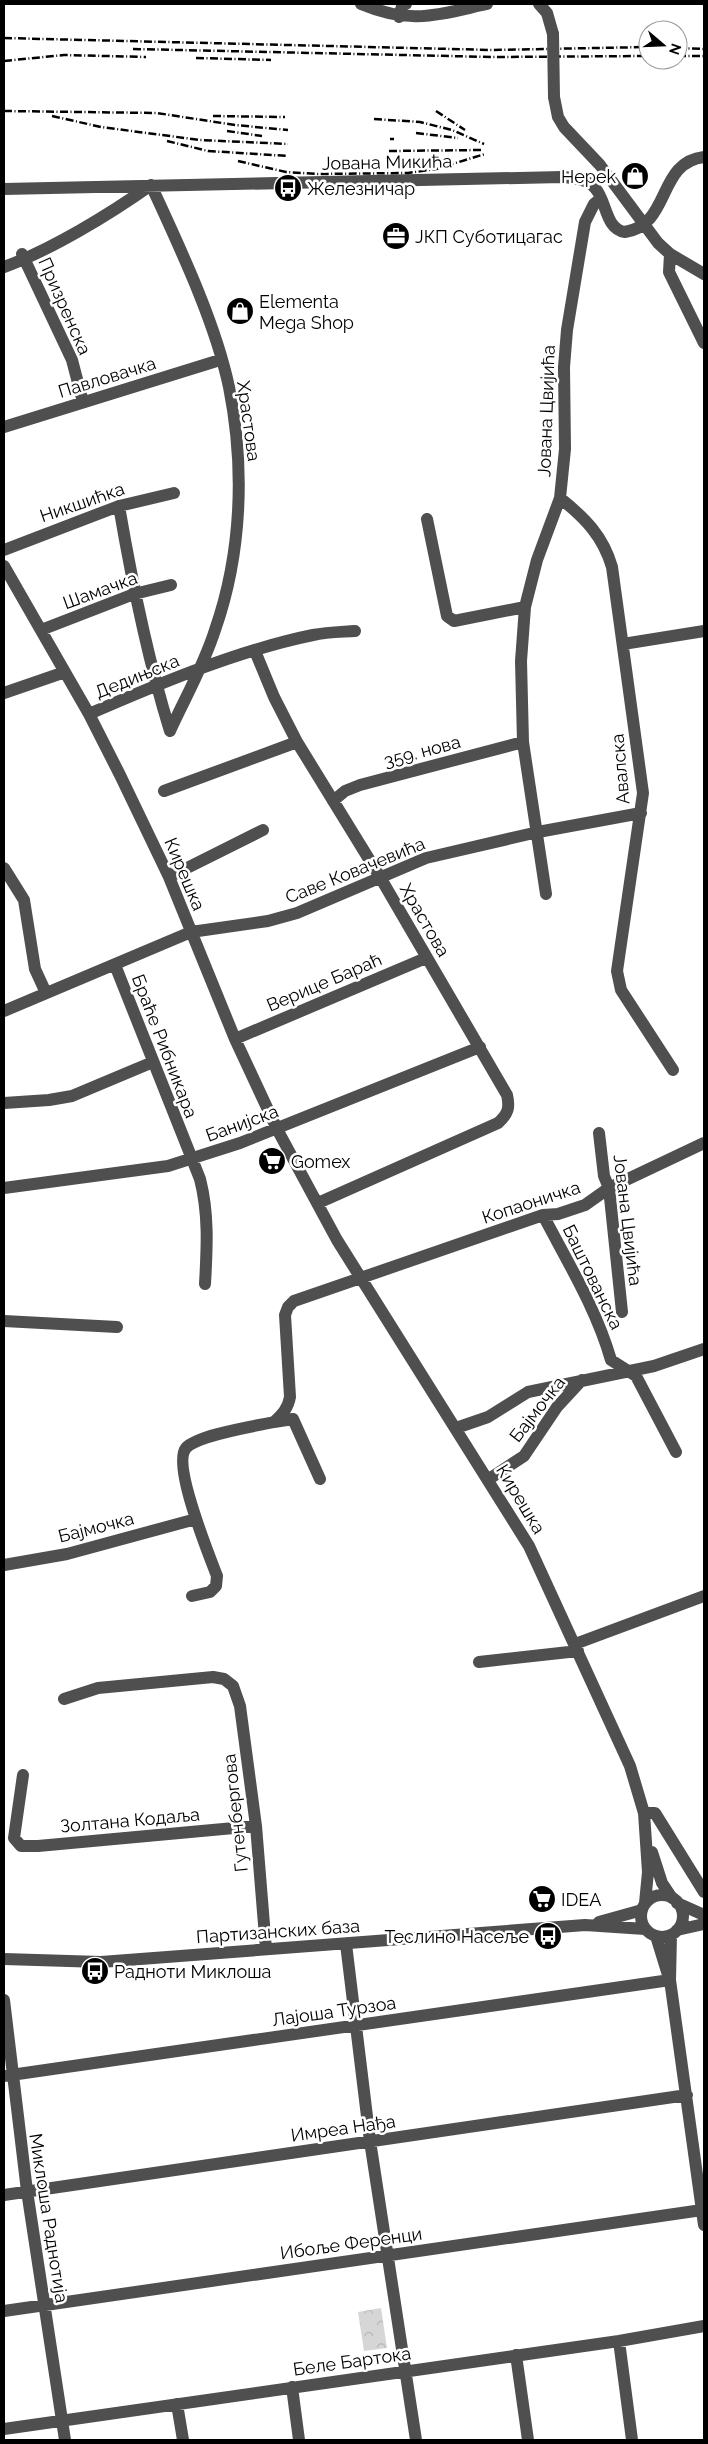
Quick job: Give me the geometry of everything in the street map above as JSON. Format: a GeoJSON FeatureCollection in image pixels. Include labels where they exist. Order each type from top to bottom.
{"type":"FeatureCollection","features":[{"type":"Feature","properties":{"kind":"street"},"geometry":{"type":"LineString","coordinates":[[361,4],[399,16],[433,16],[487,4]]}},
{"type":"Feature","properties":{"kind":"street"},"geometry":{"type":"LineString","coordinates":[[399,16],[402,6],[406,4]]}},
{"type":"Feature","properties":{"kind":"street"},"geometry":{"type":"LineString","coordinates":[[539,4],[547,13],[553,34],[554,97],[558,117],[564,127],[600,165],[658,243],[670,254],[704,274]]}},
{"type":"Feature","properties":{"kind":"street"},"geometry":{"type":"LineString","coordinates":[[643,224],[652,218],[675,171],[688,162],[704,157]]}},
{"type":"Feature","properties":{"kind":"street","name":"Јована Микића"},"geometry":{"type":"LineString","coordinates":[[4,189],[562,177],[580,179],[588,182],[595,188],[607,215],[617,230],[628,232],[643,224]]}},
{"type":"Feature","properties":{"kind":"street"},"geometry":{"type":"LineString","coordinates":[[4,267],[123,204],[151,185]]}},
{"type":"Feature","properties":{"kind":"street","name":"Храстова"},"geometry":{"type":"LineString","coordinates":[[151,185],[192,280],[228,386],[236,442],[238,474],[238,527],[222,608],[215,632],[170,731],[156,685]]}},
{"type":"Feature","properties":{"kind":"street","name":"Јована Цвијића"},"geometry":{"type":"LineString","coordinates":[[546,894],[523,742],[520,661],[524,607],[537,560],[560,498],[565,449],[564,367],[567,330],[585,222],[594,204],[601,198]]}},
{"type":"Feature","properties":{"kind":"street"},"geometry":{"type":"LineString","coordinates":[[670,254],[669,272],[704,344]]}},
{"type":"Feature","properties":{"kind":"street","name":"Призренска"},"geometry":{"type":"LineString","coordinates":[[23,257],[72,360],[83,402]]}},
{"type":"Feature","properties":{"kind":"street","name":"Павловачка"},"geometry":{"type":"LineString","coordinates":[[4,427],[220,360]]}},
{"type":"Feature","properties":{"kind":"street","name":"Никшићка"},"geometry":{"type":"LineString","coordinates":[[4,550],[119,506],[174,493]]}},
{"type":"Feature","properties":{"kind":"street","name":"Авалска"},"geometry":{"type":"LineString","coordinates":[[560,498],[598,533],[607,549],[612,567],[623,644],[626,682],[643,793],[617,971],[621,990],[673,1070]]}},
{"type":"Feature","properties":{"kind":"street"},"geometry":{"type":"LineString","coordinates":[[119,506],[134,594],[156,685]]}},
{"type":"Feature","properties":{"kind":"street"},"geometry":{"type":"LineString","coordinates":[[427,519],[449,619],[454,621],[524,607]]}},
{"type":"Feature","properties":{"kind":"street","name":"Кирешка"},"geometry":{"type":"LineString","coordinates":[[4,566],[89,714],[169,877],[235,1039],[278,1129],[318,1204],[360,1278],[489,1479],[529,1546],[630,1766],[644,1813],[648,1886],[644,1907]]}},
{"type":"Feature","properties":{"kind":"street","name":"Шамачка"},"geometry":{"type":"LineString","coordinates":[[41,630],[134,594],[171,585]]}},
{"type":"Feature","properties":{"kind":"street"},"geometry":{"type":"LineString","coordinates":[[198,671],[255,651],[315,634],[355,631]]}},
{"type":"Feature","properties":{"kind":"street"},"geometry":{"type":"LineString","coordinates":[[623,644],[704,631]]}},
{"type":"Feature","properties":{"kind":"street","name":"Храстова"},"geometry":{"type":"LineString","coordinates":[[255,651],[274,697],[297,742],[380,877],[480,1047]]}},
{"type":"Feature","properties":{"kind":"street","name":"Дедињска"},"geometry":{"type":"LineString","coordinates":[[89,714],[156,685],[198,671]]}},
{"type":"Feature","properties":{"kind":"street"},"geometry":{"type":"LineString","coordinates":[[4,693],[65,672]]}},
{"type":"Feature","properties":{"kind":"street"},"geometry":{"type":"LineString","coordinates":[[164,791],[297,742]]}},
{"type":"Feature","properties":{"kind":"street","name":"359. нова"},"geometry":{"type":"LineString","coordinates":[[333,801],[345,791],[360,785],[523,742]]}},
{"type":"Feature","properties":{"kind":"street","name":"Саве Ковачевића"},"geometry":{"type":"LineString","coordinates":[[4,1010],[191,932],[268,921],[297,913],[322,904],[380,877],[450,852],[538,832],[641,813]]}},
{"type":"Feature","properties":{"kind":"street"},"geometry":{"type":"LineString","coordinates":[[169,877],[263,830]]}},
{"type":"Feature","properties":{"kind":"street"},"geometry":{"type":"LineString","coordinates":[[4,868],[24,900],[35,969],[46,993]]}},
{"type":"Feature","properties":{"kind":"street","name":"Верице Бараћ"},"geometry":{"type":"LineString","coordinates":[[235,1039],[426,958]]}},
{"type":"Feature","properties":{"kind":"street","name":"Браће Рибникара"},"geometry":{"type":"LineString","coordinates":[[115,965],[200,1179],[206,1201],[208,1223],[206,1284]]}},
{"type":"Feature","properties":{"kind":"street"},"geometry":{"type":"LineString","coordinates":[[318,1204],[498,1122],[506,1116],[509,1106],[507,1095],[480,1047]]}},
{"type":"Feature","properties":{"kind":"street","name":"Банијска"},"geometry":{"type":"LineString","coordinates":[[4,1188],[168,1166],[278,1129],[480,1047]]}},
{"type":"Feature","properties":{"kind":"street"},"geometry":{"type":"LineString","coordinates":[[4,1103],[49,1100],[72,1096],[154,1062]]}},
{"type":"Feature","properties":{"kind":"street","name":"Јована Цвијића"},"geometry":{"type":"LineString","coordinates":[[599,1133],[604,1176],[608,1188],[622,1312]]}},
{"type":"Feature","properties":{"kind":"street","name":"Копаоничка"},"geometry":{"type":"LineString","coordinates":[[360,1278],[543,1214],[558,1214],[585,1205],[608,1188],[704,1143]]}},
{"type":"Feature","properties":{"kind":"street","name":"Баштованска"},"geometry":{"type":"LineString","coordinates":[[543,1214],[582,1286],[604,1335],[611,1360],[630,1370],[636,1376],[676,1452]]}},
{"type":"Feature","properties":{"kind":"street"},"geometry":{"type":"LineString","coordinates":[[274,1422],[288,1406],[290,1397],[284,1321],[288,1306],[294,1301],[360,1278]]}},
{"type":"Feature","properties":{"kind":"street"},"geometry":{"type":"LineString","coordinates":[[4,1321],[117,1327]]}},
{"type":"Feature","properties":{"kind":"street","name":"Бајмочка"},"geometry":{"type":"LineString","coordinates":[[489,1479],[524,1456],[557,1407],[582,1380],[654,1366],[704,1350]]}},
{"type":"Feature","properties":{"kind":"street"},"geometry":{"type":"LineString","coordinates":[[456,1428],[488,1417],[528,1392],[582,1380]]}},
{"type":"Feature","properties":{"kind":"street"},"geometry":{"type":"LineString","coordinates":[[288,1406],[292,1419],[320,1479]]}},
{"type":"Feature","properties":{"kind":"street"},"geometry":{"type":"LineString","coordinates":[[192,1596],[210,1592],[216,1586],[217,1576],[196,1519],[183,1466],[182,1459],[185,1449],[199,1439],[292,1419]]}},
{"type":"Feature","properties":{"kind":"street","name":"Бајмочка"},"geometry":{"type":"LineString","coordinates":[[4,1565],[67,1554],[196,1519]]}},
{"type":"Feature","properties":{"kind":"street"},"geometry":{"type":"LineString","coordinates":[[479,1662],[577,1647],[704,1596]]}},
{"type":"Feature","properties":{"kind":"street","name":"Гутенбергова"},"geometry":{"type":"LineString","coordinates":[[64,1699],[98,1688],[213,1677],[224,1679],[233,1686],[240,1706],[256,1826],[266,1949]]}},
{"type":"Feature","properties":{"kind":"street","name":"Золтана Кодаља"},"geometry":{"type":"LineString","coordinates":[[23,1775],[14,1838],[22,1846],[256,1826]]}},
{"type":"Feature","properties":{"kind":"street"},"geometry":{"type":"LineString","coordinates":[[644,1813],[655,1813],[704,1892]]}},
{"type":"Feature","properties":{"kind":"street","name":"Кирешка"},"geometry":{"type":"LineString","coordinates":[[646,1836],[662,1883],[675,1901]]}},
{"type":"Feature","properties":{"kind":"street"},"geometry":{"type":"LineString","coordinates":[[670,1980],[650,1933],[642,1922],[644,1907],[658,1896],[675,1901],[704,1915]]}},
{"type":"Feature","properties":{"kind":"street"},"geometry":{"type":"LineString","coordinates":[[675,1901],[682,1917],[674,1932],[670,1980],[704,2225]]}},
{"type":"Feature","properties":{"kind":"street","name":"Партизанских база"},"geometry":{"type":"LineString","coordinates":[[585,1925],[644,1907]]}},
{"type":"Feature","properties":{"kind":"street"},"geometry":{"type":"LineString","coordinates":[[650,1933],[674,1932],[704,1924]]}},
{"type":"Feature","properties":{"kind":"street","name":"Партизанских база"},"geometry":{"type":"LineString","coordinates":[[4,1959],[101,1962],[585,1925],[650,1933]]}},
{"type":"Feature","properties":{"kind":"street"},"geometry":{"type":"LineString","coordinates":[[346,1944],[370,2141],[407,2371],[416,2440]]}},
{"type":"Feature","properties":{"kind":"street","name":"Лајоша Турзоа"},"geometry":{"type":"LineString","coordinates":[[7,2076],[670,1980]]}},
{"type":"Feature","properties":{"kind":"street","name":"Миклоша Раднотија"},"geometry":{"type":"LineString","coordinates":[[4,2000],[7,2076],[27,2191],[65,2440]]}},
{"type":"Feature","properties":{"kind":"street","name":"Имреа Нађа"},"geometry":{"type":"LineString","coordinates":[[4,2194],[687,2096]]}},
{"type":"Feature","properties":{"kind":"street","name":"Ибоље Ференци"},"geometry":{"type":"LineString","coordinates":[[4,2311],[702,2210]]}},
{"type":"Feature","properties":{"kind":"street","name":"Беле Бартока"},"geometry":{"type":"LineString","coordinates":[[4,2429],[619,2341],[704,2326]]}},
{"type":"Feature","properties":{"kind":"street"},"geometry":{"type":"LineString","coordinates":[[619,2341],[632,2440]]}},
{"type":"Feature","properties":{"kind":"street"},"geometry":{"type":"LineString","coordinates":[[516,2355],[528,2440]]}},
{"type":"Feature","properties":{"kind":"street"},"geometry":{"type":"LineString","coordinates":[[292,2388],[299,2440]]}},
{"type":"Feature","properties":{"kind":"street"},"geometry":{"type":"LineString","coordinates":[[177,2404],[183,2440]]}},
{"type":"Feature","properties":{"kind":"green space"},"geometry":{"type":"Polygon","coordinates":[[[381,2308],[387,2348],[364,2351],[358,2312],[381,2308]]]}},
{"type":"Feature","properties":{"kind":"railway"},"geometry":{"type":"LineString","coordinates":[[4,38],[492,50],[638,47]]}},
{"type":"Feature","properties":{"kind":"railway"},"geometry":{"type":"LineString","coordinates":[[688,48],[704,49]]}},
{"type":"Feature","properties":{"kind":"railway"},"geometry":{"type":"LineString","coordinates":[[133,49],[493,57],[638,56]]}},
{"type":"Feature","properties":{"kind":"railway"},"geometry":{"type":"LineString","coordinates":[[4,61],[64,55],[146,57]]}},
{"type":"Feature","properties":{"kind":"railway"},"geometry":{"type":"LineString","coordinates":[[688,56],[704,56]]}},
{"type":"Feature","properties":{"kind":"railway"},"geometry":{"type":"LineString","coordinates":[[196,58],[271,60]]}},
{"type":"Feature","properties":{"kind":"railway"},"geometry":{"type":"LineString","coordinates":[[4,111],[157,113],[235,125],[288,130]]}},
{"type":"Feature","properties":{"kind":"railway"},"geometry":{"type":"LineString","coordinates":[[436,111],[465,130]]}},
{"type":"Feature","properties":{"kind":"railway"},"geometry":{"type":"LineString","coordinates":[[52,116],[101,127],[200,140],[288,144]]}},
{"type":"Feature","properties":{"kind":"railway"},"geometry":{"type":"LineString","coordinates":[[213,116],[285,117]]}},
{"type":"Feature","properties":{"kind":"railway"},"geometry":{"type":"LineString","coordinates":[[374,119],[420,122],[452,130],[484,144]]}},
{"type":"Feature","properties":{"kind":"railway"},"geometry":{"type":"LineString","coordinates":[[227,131],[262,136]]}},
{"type":"Feature","properties":{"kind":"railway"},"geometry":{"type":"LineString","coordinates":[[416,133],[458,138]]}},
{"type":"Feature","properties":{"kind":"railway"},"geometry":{"type":"LineString","coordinates":[[167,141],[208,151],[288,156]]}},
{"type":"Feature","properties":{"kind":"railway"},"geometry":{"type":"LineString","coordinates":[[389,151],[482,150]]}},
{"type":"Feature","properties":{"kind":"railway"},"geometry":{"type":"LineString","coordinates":[[238,161],[286,172],[318,174],[408,173],[436,169],[485,154]]}},
{"type":"Feature","properties":{"kind":"railway"},"geometry":{"type":"LineString","coordinates":[[389,163],[446,161]]}},
{"type":"Feature","properties":{"kind":"place","name":"Hepek"},"geometry":{"type":"Point","coordinates":[635,176]}},
{"type":"Feature","properties":{"kind":"place","name":"Железничар"},"geometry":{"type":"Point","coordinates":[288,188]}},
{"type":"Feature","properties":{"kind":"place","name":"ЈКП Суботицагас"},"geometry":{"type":"Point","coordinates":[396,236]}},
{"type":"Feature","properties":{"kind":"place","name":"Elementa Mega Shop"},"geometry":{"type":"Point","coordinates":[240,311]}},
{"type":"Feature","properties":{"kind":"place","name":"Gomex"},"geometry":{"type":"Point","coordinates":[272,1161]}},
{"type":"Feature","properties":{"kind":"place","name":"IDEA"},"geometry":{"type":"Point","coordinates":[542,1899]}},
{"type":"Feature","properties":{"kind":"place","name":"Теслино Насеље"},"geometry":{"type":"Point","coordinates":[548,1936]}},
{"type":"Feature","properties":{"kind":"place","name":"Радноти Миклоша"},"geometry":{"type":"Point","coordinates":[95,1971]}}]}
